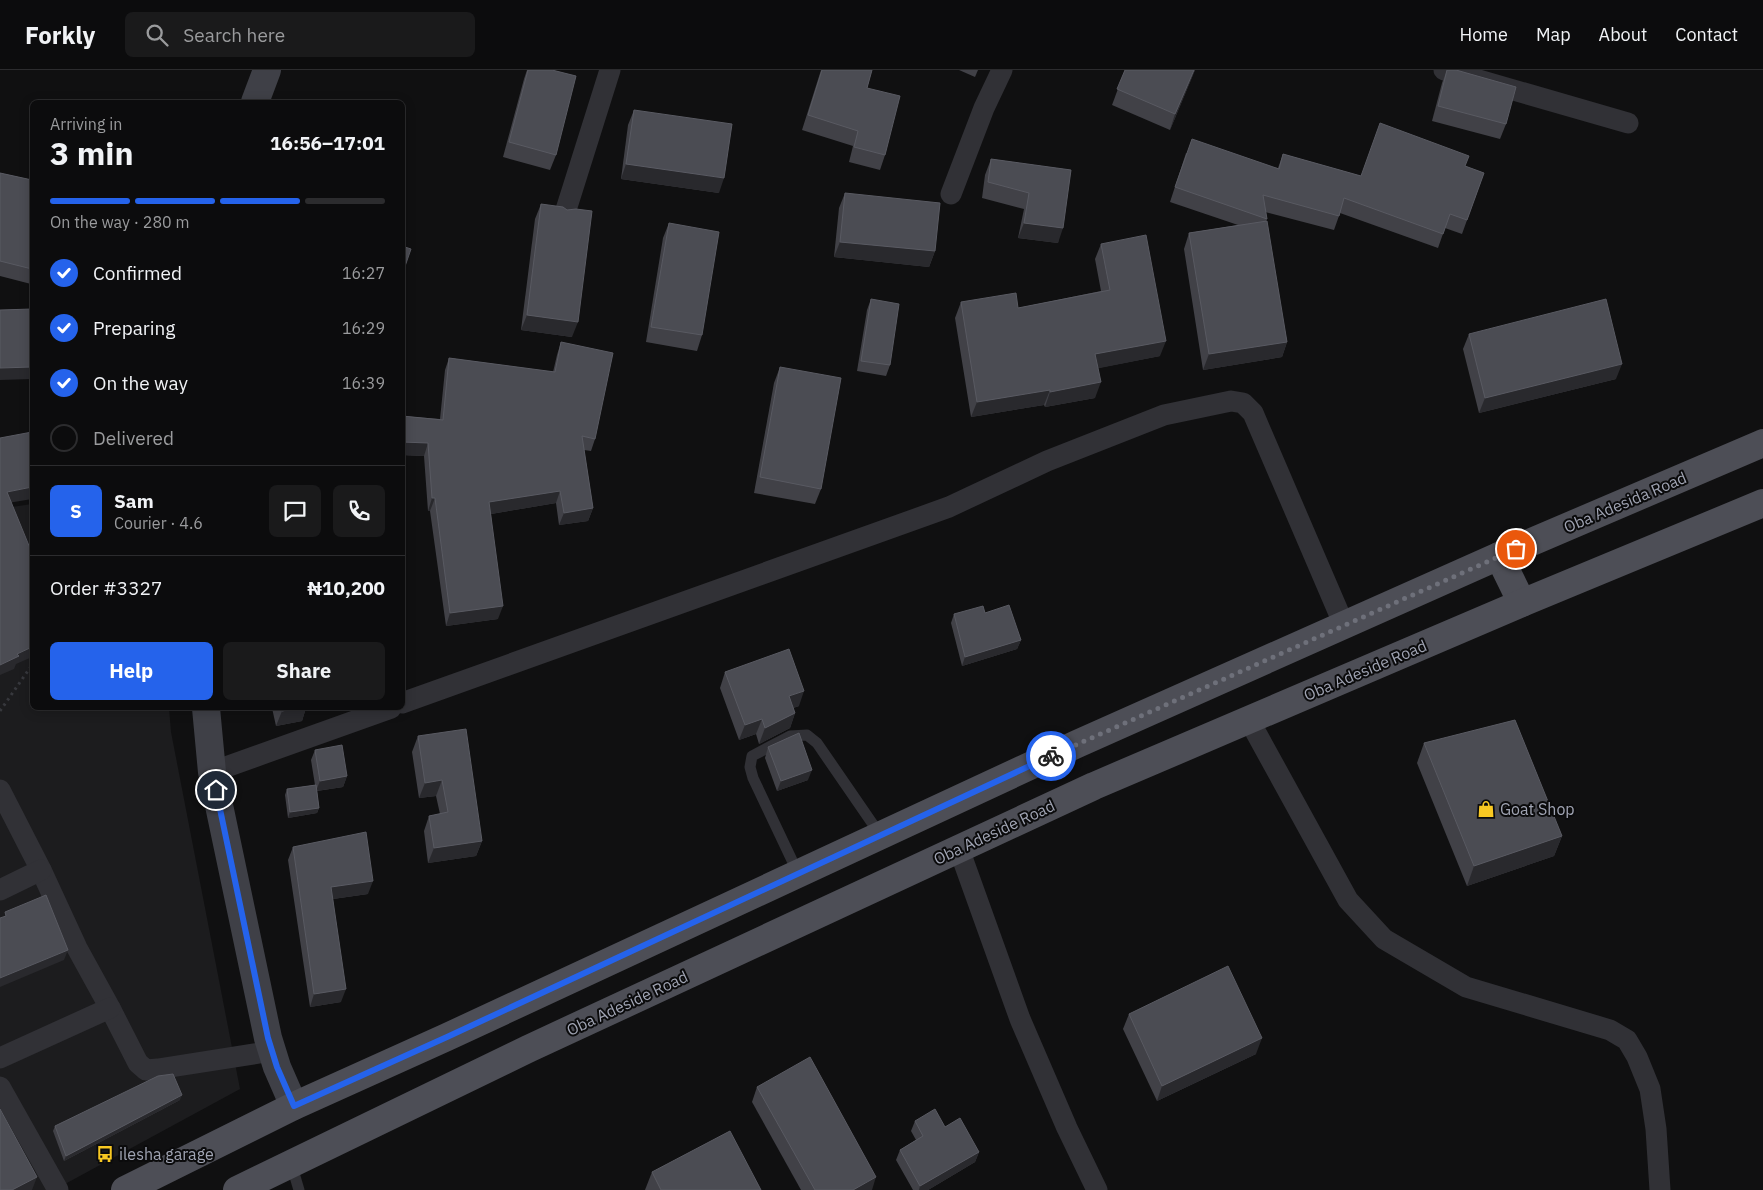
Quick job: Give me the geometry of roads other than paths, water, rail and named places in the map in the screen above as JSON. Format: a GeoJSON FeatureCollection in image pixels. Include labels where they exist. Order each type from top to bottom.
{"type":"FeatureCollection","features":[{"type":"Feature","properties":{"kind":"main road","name":"Oba Adesida Road"},"geometry":{"type":"LineString","coordinates":[[125,1190],[294,1106],[456,1033],[1077,744],[1499,556],[1763,443]]}},
{"type":"Feature","properties":{"kind":"main road","name":"Oba Adeside Road"},"geometry":{"type":"LineString","coordinates":[[237,1190],[537,1045],[1094,786],[1522,603],[1763,503]]}},
{"type":"Feature","properties":{"kind":"main road"},"geometry":{"type":"LineString","coordinates":[[1499,556],[1522,603]]}},
{"type":"Feature","properties":{"kind":"street"},"geometry":{"type":"LineString","coordinates":[[256,100],[267,70]]}},
{"type":"Feature","properties":{"kind":"street"},"geometry":{"type":"LineString","coordinates":[[565,213],[610,70]]}},
{"type":"Feature","properties":{"kind":"street"},"geometry":{"type":"LineString","coordinates":[[950,194],[984,108],[1002,70]]}},
{"type":"Feature","properties":{"kind":"street"},"geometry":{"type":"LineString","coordinates":[[1444,70],[1628,123]]}},
{"type":"Feature","properties":{"kind":"street"},"geometry":{"type":"LineString","coordinates":[[405,702],[949,507],[1047,461],[1164,415],[1231,401],[1243,403],[1253,413],[1344,625]]}},
{"type":"Feature","properties":{"kind":"street"},"geometry":{"type":"LineString","coordinates":[[206,710],[212,772],[272,1051],[294,1106]]}},
{"type":"Feature","properties":{"kind":"street"},"geometry":{"type":"LineString","coordinates":[[212,772],[385,710]]}},
{"type":"Feature","properties":{"kind":"street"},"geometry":{"type":"LineString","coordinates":[[1249,720],[1348,900],[1384,939],[1466,987],[1610,1030],[1627,1040],[1637,1057],[1650,1089],[1656,1129],[1660,1190]]}},
{"type":"Feature","properties":{"kind":"street"},"geometry":{"type":"LineString","coordinates":[[0,790],[77,948],[138,1063],[146,1070],[272,1051]]}},
{"type":"Feature","properties":{"kind":"street"},"geometry":{"type":"LineString","coordinates":[[959,849],[1020,1019],[1067,1128],[1097,1190]]}},
{"type":"Feature","properties":{"kind":"street"},"geometry":{"type":"LineString","coordinates":[[0,890],[40,870]]}},
{"type":"Feature","properties":{"kind":"street"},"geometry":{"type":"LineString","coordinates":[[0,1058],[110,1008]]}},
{"type":"Feature","properties":{"kind":"street"},"geometry":{"type":"LineString","coordinates":[[0,1087],[58,1190]]}},
{"type":"Feature","properties":{"kind":"lane"},"geometry":{"type":"LineString","coordinates":[[798,874],[753,778],[750,767],[752,756],[790,736],[807,735],[817,743],[881,836]]}},
{"type":"Feature","properties":{"kind":"lane"},"geometry":{"type":"LineString","coordinates":[[291,1163],[299,1190]]}},
{"type":"Feature","properties":{"kind":"place","name":"Goat Shop"},"geometry":{"type":"Point","coordinates":[1486,809]}},
{"type":"Feature","properties":{"kind":"place","name":"ilesha garage"},"geometry":{"type":"Point","coordinates":[105,1154]}}]}
